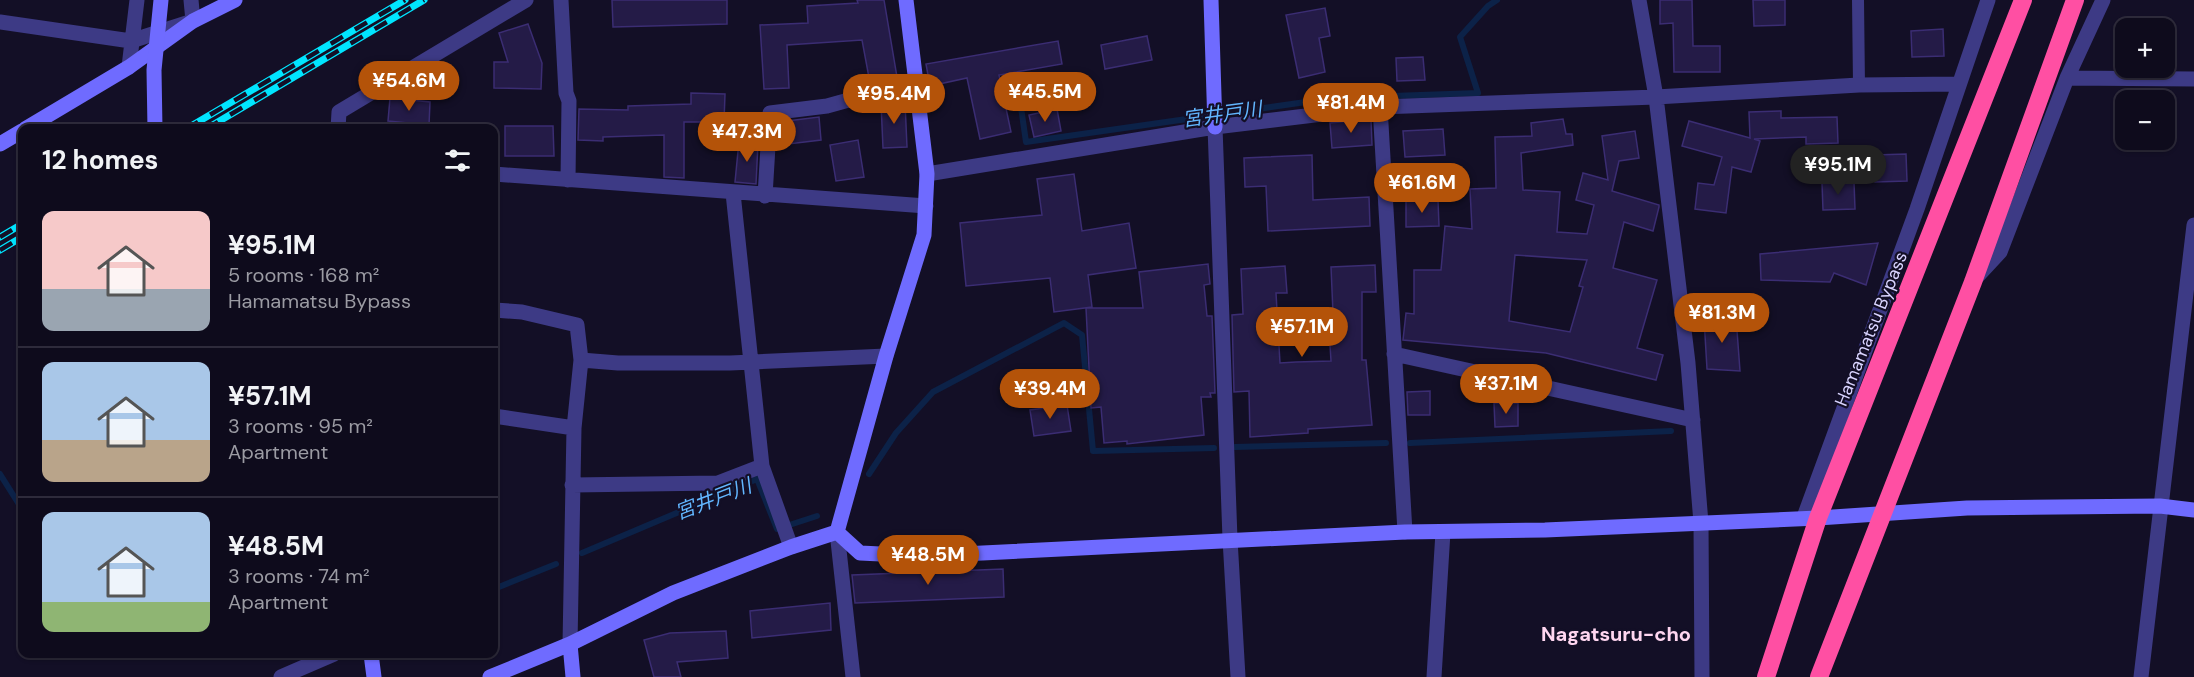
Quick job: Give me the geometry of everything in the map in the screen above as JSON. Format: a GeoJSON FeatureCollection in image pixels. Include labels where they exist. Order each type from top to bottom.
{"type":"FeatureCollection","features":[{"type":"Feature","properties":{"kind":"highway","name":"Hamamatsu Bypass"},"geometry":{"type":"LineString","coordinates":[[1766,677],[1811,518],[2023,0]]}},
{"type":"Feature","properties":{"kind":"highway"},"geometry":{"type":"LineString","coordinates":[[1819,677],[1973,282],[2075,0]]}},
{"type":"Feature","properties":{"kind":"street"},"geometry":{"type":"LineString","coordinates":[[129,67],[130,41],[137,0]]}},
{"type":"Feature","properties":{"kind":"street"},"geometry":{"type":"LineString","coordinates":[[155,124],[154,70],[161,0]]}},
{"type":"Feature","properties":{"kind":"street"},"geometry":{"type":"LineString","coordinates":[[190,0],[193,21]]}},
{"type":"Feature","properties":{"kind":"street"},"geometry":{"type":"LineString","coordinates":[[0,22],[130,41],[193,21],[235,0]]}},
{"type":"Feature","properties":{"kind":"street"},"geometry":{"type":"LineString","coordinates":[[338,124],[339,112],[526,0]]}},
{"type":"Feature","properties":{"kind":"street"},"geometry":{"type":"LineString","coordinates":[[561,0],[566,93],[570,101],[568,180]]}},
{"type":"Feature","properties":{"kind":"street"},"geometry":{"type":"LineString","coordinates":[[853,677],[837,532],[886,356],[924,235],[927,174],[906,0]]}},
{"type":"Feature","properties":{"kind":"street"},"geometry":{"type":"LineString","coordinates":[[1211,0],[1230,539],[1238,677]]}},
{"type":"Feature","properties":{"kind":"street"},"geometry":{"type":"LineString","coordinates":[[1639,0],[1656,97],[1693,420],[1701,523],[1702,677]]}},
{"type":"Feature","properties":{"kind":"street"},"geometry":{"type":"LineString","coordinates":[[1811,518],[1988,0]]}},
{"type":"Feature","properties":{"kind":"street"},"geometry":{"type":"LineString","coordinates":[[1973,282],[2000,252],[2067,78],[2103,0]]}},
{"type":"Feature","properties":{"kind":"street"},"geometry":{"type":"LineString","coordinates":[[34,124],[129,67],[193,21]]}},
{"type":"Feature","properties":{"kind":"street"},"geometry":{"type":"LineString","coordinates":[[2067,78],[2194,80]]}},
{"type":"Feature","properties":{"kind":"street"},"geometry":{"type":"LineString","coordinates":[[927,174],[1214,120],[1380,107],[1656,97],[1859,85],[1958,84]]}},
{"type":"Feature","properties":{"kind":"street"},"geometry":{"type":"LineString","coordinates":[[765,196],[770,113],[827,106],[874,93],[917,92]]}},
{"type":"Feature","properties":{"kind":"street"},"geometry":{"type":"LineString","coordinates":[[1380,107],[1405,532]]}},
{"type":"Feature","properties":{"kind":"street"},"geometry":{"type":"LineString","coordinates":[[0,144],[18,134]]}},
{"type":"Feature","properties":{"kind":"street"},"geometry":{"type":"LineString","coordinates":[[498,174],[765,196],[926,206]]}},
{"type":"Feature","properties":{"kind":"street"},"geometry":{"type":"LineString","coordinates":[[733,193],[762,466],[786,534]]}},
{"type":"Feature","properties":{"kind":"street"},"geometry":{"type":"LineString","coordinates":[[2141,677],[2194,225]]}},
{"type":"Feature","properties":{"kind":"street"},"geometry":{"type":"LineString","coordinates":[[498,310],[522,312],[577,325],[581,360],[574,428],[572,485],[570,644],[573,677]]}},
{"type":"Feature","properties":{"kind":"street"},"geometry":{"type":"LineString","coordinates":[[1394,354],[1693,420]]}},
{"type":"Feature","properties":{"kind":"street"},"geometry":{"type":"LineString","coordinates":[[581,360],[618,363],[752,362],[886,356]]}},
{"type":"Feature","properties":{"kind":"street"},"geometry":{"type":"LineString","coordinates":[[498,417],[574,428]]}},
{"type":"Feature","properties":{"kind":"street"},"geometry":{"type":"LineString","coordinates":[[572,485],[718,483],[762,466]]}},
{"type":"Feature","properties":{"kind":"street"},"geometry":{"type":"LineString","coordinates":[[490,677],[570,644],[786,534],[837,532],[860,553],[922,556],[1230,539],[1701,523],[1884,512],[2160,506],[2194,510]]}},
{"type":"Feature","properties":{"kind":"street"},"geometry":{"type":"LineString","coordinates":[[1434,677],[1443,532]]}},
{"type":"Feature","properties":{"kind":"street"},"geometry":{"type":"LineString","coordinates":[[281,677],[325,658]]}},
{"type":"Feature","properties":{"kind":"street"},"geometry":{"type":"LineString","coordinates":[[372,658],[374,677]]}},
{"type":"Feature","properties":{"kind":"lane"},"geometry":{"type":"LineString","coordinates":[[1858,0],[1859,85]]}},
{"type":"Feature","properties":{"kind":"building"},"geometry":{"type":"Polygon","coordinates":[[[612,0],[727,0],[727,24],[613,27],[612,0]]]}},
{"type":"Feature","properties":{"kind":"building"},"geometry":{"type":"Polygon","coordinates":[[[857,0],[884,0],[898,83],[870,83],[862,40],[787,45],[789,88],[764,89],[760,25],[808,23],[807,6],[858,3],[857,0]]]}},
{"type":"Feature","properties":{"kind":"building"},"geometry":{"type":"Polygon","coordinates":[[[1660,0],[1692,0],[1693,46],[1720,46],[1720,72],[1674,72],[1673,23],[1660,24],[1660,0]]]}},
{"type":"Feature","properties":{"kind":"building"},"geometry":{"type":"Polygon","coordinates":[[[1753,0],[1785,0],[1785,25],[1754,26],[1753,0]]]}},
{"type":"Feature","properties":{"kind":"building"},"geometry":{"type":"Polygon","coordinates":[[[1325,8],[1330,36],[1319,38],[1325,72],[1299,78],[1286,15],[1325,8]]]}},
{"type":"Feature","properties":{"kind":"building"},"geometry":{"type":"Polygon","coordinates":[[[528,24],[542,63],[541,89],[494,88],[494,62],[508,62],[499,33],[528,24]]]}},
{"type":"Feature","properties":{"kind":"building"},"geometry":{"type":"Polygon","coordinates":[[[1943,29],[1944,56],[1912,57],[1911,31],[1943,29]]]}},
{"type":"Feature","properties":{"kind":"building"},"geometry":{"type":"Polygon","coordinates":[[[1147,36],[1152,60],[1105,69],[1101,45],[1147,36]]]}},
{"type":"Feature","properties":{"kind":"building"},"geometry":{"type":"Polygon","coordinates":[[[1058,41],[1062,64],[999,75],[1011,132],[980,139],[967,78],[930,86],[926,64],[1058,41]]]}},
{"type":"Feature","properties":{"kind":"building"},"geometry":{"type":"Polygon","coordinates":[[[1423,57],[1425,80],[1397,81],[1396,58],[1423,57]]]}},
{"type":"Feature","properties":{"kind":"building"},"geometry":{"type":"Polygon","coordinates":[[[691,93],[725,94],[724,122],[684,122],[684,178],[664,177],[664,135],[603,137],[603,141],[578,140],[579,109],[628,110],[628,106],[691,104],[691,93]]]}},
{"type":"Feature","properties":{"kind":"building"},"geometry":{"type":"Polygon","coordinates":[[[390,98],[430,102],[429,124],[388,121],[390,98]]]}},
{"type":"Feature","properties":{"kind":"building"},"geometry":{"type":"Polygon","coordinates":[[[905,102],[907,147],[883,148],[881,103],[905,102]]]}},
{"type":"Feature","properties":{"kind":"building"},"geometry":{"type":"Polygon","coordinates":[[[1057,109],[1061,131],[1034,137],[1029,115],[1057,109]]]}},
{"type":"Feature","properties":{"kind":"building"},"geometry":{"type":"Polygon","coordinates":[[[1781,111],[1781,118],[1837,117],[1838,143],[1806,144],[1806,137],[1754,139],[1760,141],[1751,172],[1732,167],[1726,213],[1695,209],[1698,183],[1714,185],[1722,157],[1682,146],[1689,121],[1750,138],[1749,112],[1781,111]]]}},
{"type":"Feature","properties":{"kind":"building"},"geometry":{"type":"Polygon","coordinates":[[[819,117],[821,140],[780,145],[779,122],[819,117]]]}},
{"type":"Feature","properties":{"kind":"building"},"geometry":{"type":"Polygon","coordinates":[[[1371,119],[1372,145],[1332,148],[1330,123],[1371,119]]]}},
{"type":"Feature","properties":{"kind":"building"},"geometry":{"type":"Polygon","coordinates":[[[1563,119],[1566,134],[1572,134],[1573,145],[1521,153],[1523,190],[1560,192],[1557,232],[1587,234],[1594,205],[1576,200],[1583,173],[1608,180],[1602,136],[1635,131],[1639,158],[1619,161],[1612,191],[1659,205],[1659,207],[1653,231],[1624,222],[1613,268],[1657,280],[1637,348],[1663,355],[1656,380],[1546,353],[1403,340],[1406,313],[1414,314],[1414,270],[1441,270],[1445,226],[1472,229],[1470,189],[1496,188],[1495,137],[1532,136],[1531,123],[1563,119]],[[1515,255],[1509,321],[1570,332],[1583,287],[1579,286],[1587,260],[1515,255]]]}},
{"type":"Feature","properties":{"kind":"building"},"geometry":{"type":"Polygon","coordinates":[[[505,126],[553,126],[554,156],[505,156],[505,126]]]}},
{"type":"Feature","properties":{"kind":"building"},"geometry":{"type":"Polygon","coordinates":[[[1443,129],[1445,155],[1405,157],[1403,131],[1443,129]]]}},
{"type":"Feature","properties":{"kind":"building"},"geometry":{"type":"Polygon","coordinates":[[[858,140],[864,177],[836,181],[830,145],[858,140]]]}},
{"type":"Feature","properties":{"kind":"building"},"geometry":{"type":"Polygon","coordinates":[[[739,141],[758,143],[756,184],[735,182],[739,141]]]}},
{"type":"Feature","properties":{"kind":"building"},"geometry":{"type":"Polygon","coordinates":[[[1906,154],[1907,181],[1875,182],[1874,155],[1906,154]]]}},
{"type":"Feature","properties":{"kind":"building"},"geometry":{"type":"Polygon","coordinates":[[[1312,155],[1313,200],[1369,197],[1370,226],[1268,231],[1266,186],[1245,187],[1244,158],[1312,155]]]}},
{"type":"Feature","properties":{"kind":"building"},"geometry":{"type":"Polygon","coordinates":[[[1074,174],[1082,231],[1129,223],[1136,268],[1088,275],[1092,307],[1054,312],[1050,278],[966,286],[960,223],[1042,215],[1037,179],[1074,174]]]}},
{"type":"Feature","properties":{"kind":"building"},"geometry":{"type":"Polygon","coordinates":[[[1854,182],[1855,209],[1823,210],[1822,183],[1854,182]]]}},
{"type":"Feature","properties":{"kind":"building"},"geometry":{"type":"Polygon","coordinates":[[[1438,200],[1439,226],[1406,227],[1406,201],[1438,200]]]}},
{"type":"Feature","properties":{"kind":"building"},"geometry":{"type":"Polygon","coordinates":[[[1878,243],[1866,285],[1834,273],[1830,282],[1761,280],[1760,254],[1878,243]]]}},
{"type":"Feature","properties":{"kind":"building"},"geometry":{"type":"Polygon","coordinates":[[[1208,264],[1210,284],[1204,285],[1207,316],[1212,316],[1215,393],[1210,393],[1211,397],[1201,397],[1204,435],[1127,444],[1127,441],[1104,443],[1101,407],[1091,408],[1086,308],[1143,308],[1139,272],[1208,264]]]}},
{"type":"Feature","properties":{"kind":"building"},"geometry":{"type":"Polygon","coordinates":[[[1375,265],[1376,292],[1362,292],[1362,360],[1366,360],[1372,425],[1308,429],[1308,433],[1250,437],[1249,391],[1234,392],[1232,315],[1243,314],[1241,269],[1285,266],[1287,293],[1276,293],[1280,363],[1331,361],[1328,313],[1333,313],[1331,267],[1375,265]]]}},
{"type":"Feature","properties":{"kind":"building"},"geometry":{"type":"Polygon","coordinates":[[[1736,317],[1740,371],[1707,369],[1704,318],[1736,317]]]}},
{"type":"Feature","properties":{"kind":"building"},"geometry":{"type":"Polygon","coordinates":[[[1430,391],[1430,415],[1408,415],[1407,392],[1430,391]]]}},
{"type":"Feature","properties":{"kind":"building"},"geometry":{"type":"Polygon","coordinates":[[[1494,403],[1518,403],[1518,426],[1495,427],[1494,403]]]}},
{"type":"Feature","properties":{"kind":"building"},"geometry":{"type":"Polygon","coordinates":[[[1067,405],[1071,431],[1034,436],[1030,410],[1067,405]]]}},
{"type":"Feature","properties":{"kind":"building"},"geometry":{"type":"Polygon","coordinates":[[[1003,569],[1004,597],[855,603],[852,575],[1003,569]]]}},
{"type":"Feature","properties":{"kind":"building"},"geometry":{"type":"Polygon","coordinates":[[[830,603],[831,630],[752,638],[750,611],[830,603]]]}},
{"type":"Feature","properties":{"kind":"building"},"geometry":{"type":"Polygon","coordinates":[[[726,631],[728,658],[677,662],[681,677],[654,677],[644,640],[670,633],[726,631]]]}},
{"type":"Feature","properties":{"kind":"waterway","name":"宮井戸川"},"geometry":{"type":"LineString","coordinates":[[1015,66],[1026,142],[1334,98],[1478,93],[1460,37],[1488,6],[1497,0]]}},
{"type":"Feature","properties":{"kind":"waterway","name":"宮井戸川"},"geometry":{"type":"LineString","coordinates":[[869,474],[896,433],[933,392],[1064,323],[1082,335],[1093,451],[1214,448]]}},
{"type":"Feature","properties":{"kind":"waterway","name":"宮井戸川"},"geometry":{"type":"LineString","coordinates":[[1410,443],[1671,431]]}},
{"type":"Feature","properties":{"kind":"waterway","name":"宮井戸川"},"geometry":{"type":"LineString","coordinates":[[1235,447],[1386,443]]}},
{"type":"Feature","properties":{"kind":"waterway"},"geometry":{"type":"LineString","coordinates":[[0,474],[18,503]]}},
{"type":"Feature","properties":{"kind":"waterway","name":"宮井戸川"},"geometry":{"type":"LineString","coordinates":[[582,553],[757,479],[777,529],[817,516]]}},
{"type":"Feature","properties":{"kind":"waterway","name":"宮井戸川"},"geometry":{"type":"LineString","coordinates":[[498,587],[556,564]]}},
{"type":"Feature","properties":{"kind":"railway"},"geometry":{"type":"LineString","coordinates":[[194,124],[405,0]]}},
{"type":"Feature","properties":{"kind":"railway"},"geometry":{"type":"LineString","coordinates":[[214,124],[424,0]]}},
{"type":"Feature","properties":{"kind":"railway"},"geometry":{"type":"LineString","coordinates":[[0,237],[18,226]]}},
{"type":"Feature","properties":{"kind":"railway"},"geometry":{"type":"LineString","coordinates":[[0,250],[18,239]]}},
{"type":"Feature","properties":{"kind":"district","name":"Nagatsuru-cho"},"geometry":{"type":"Point","coordinates":[1616,634]}}]}
